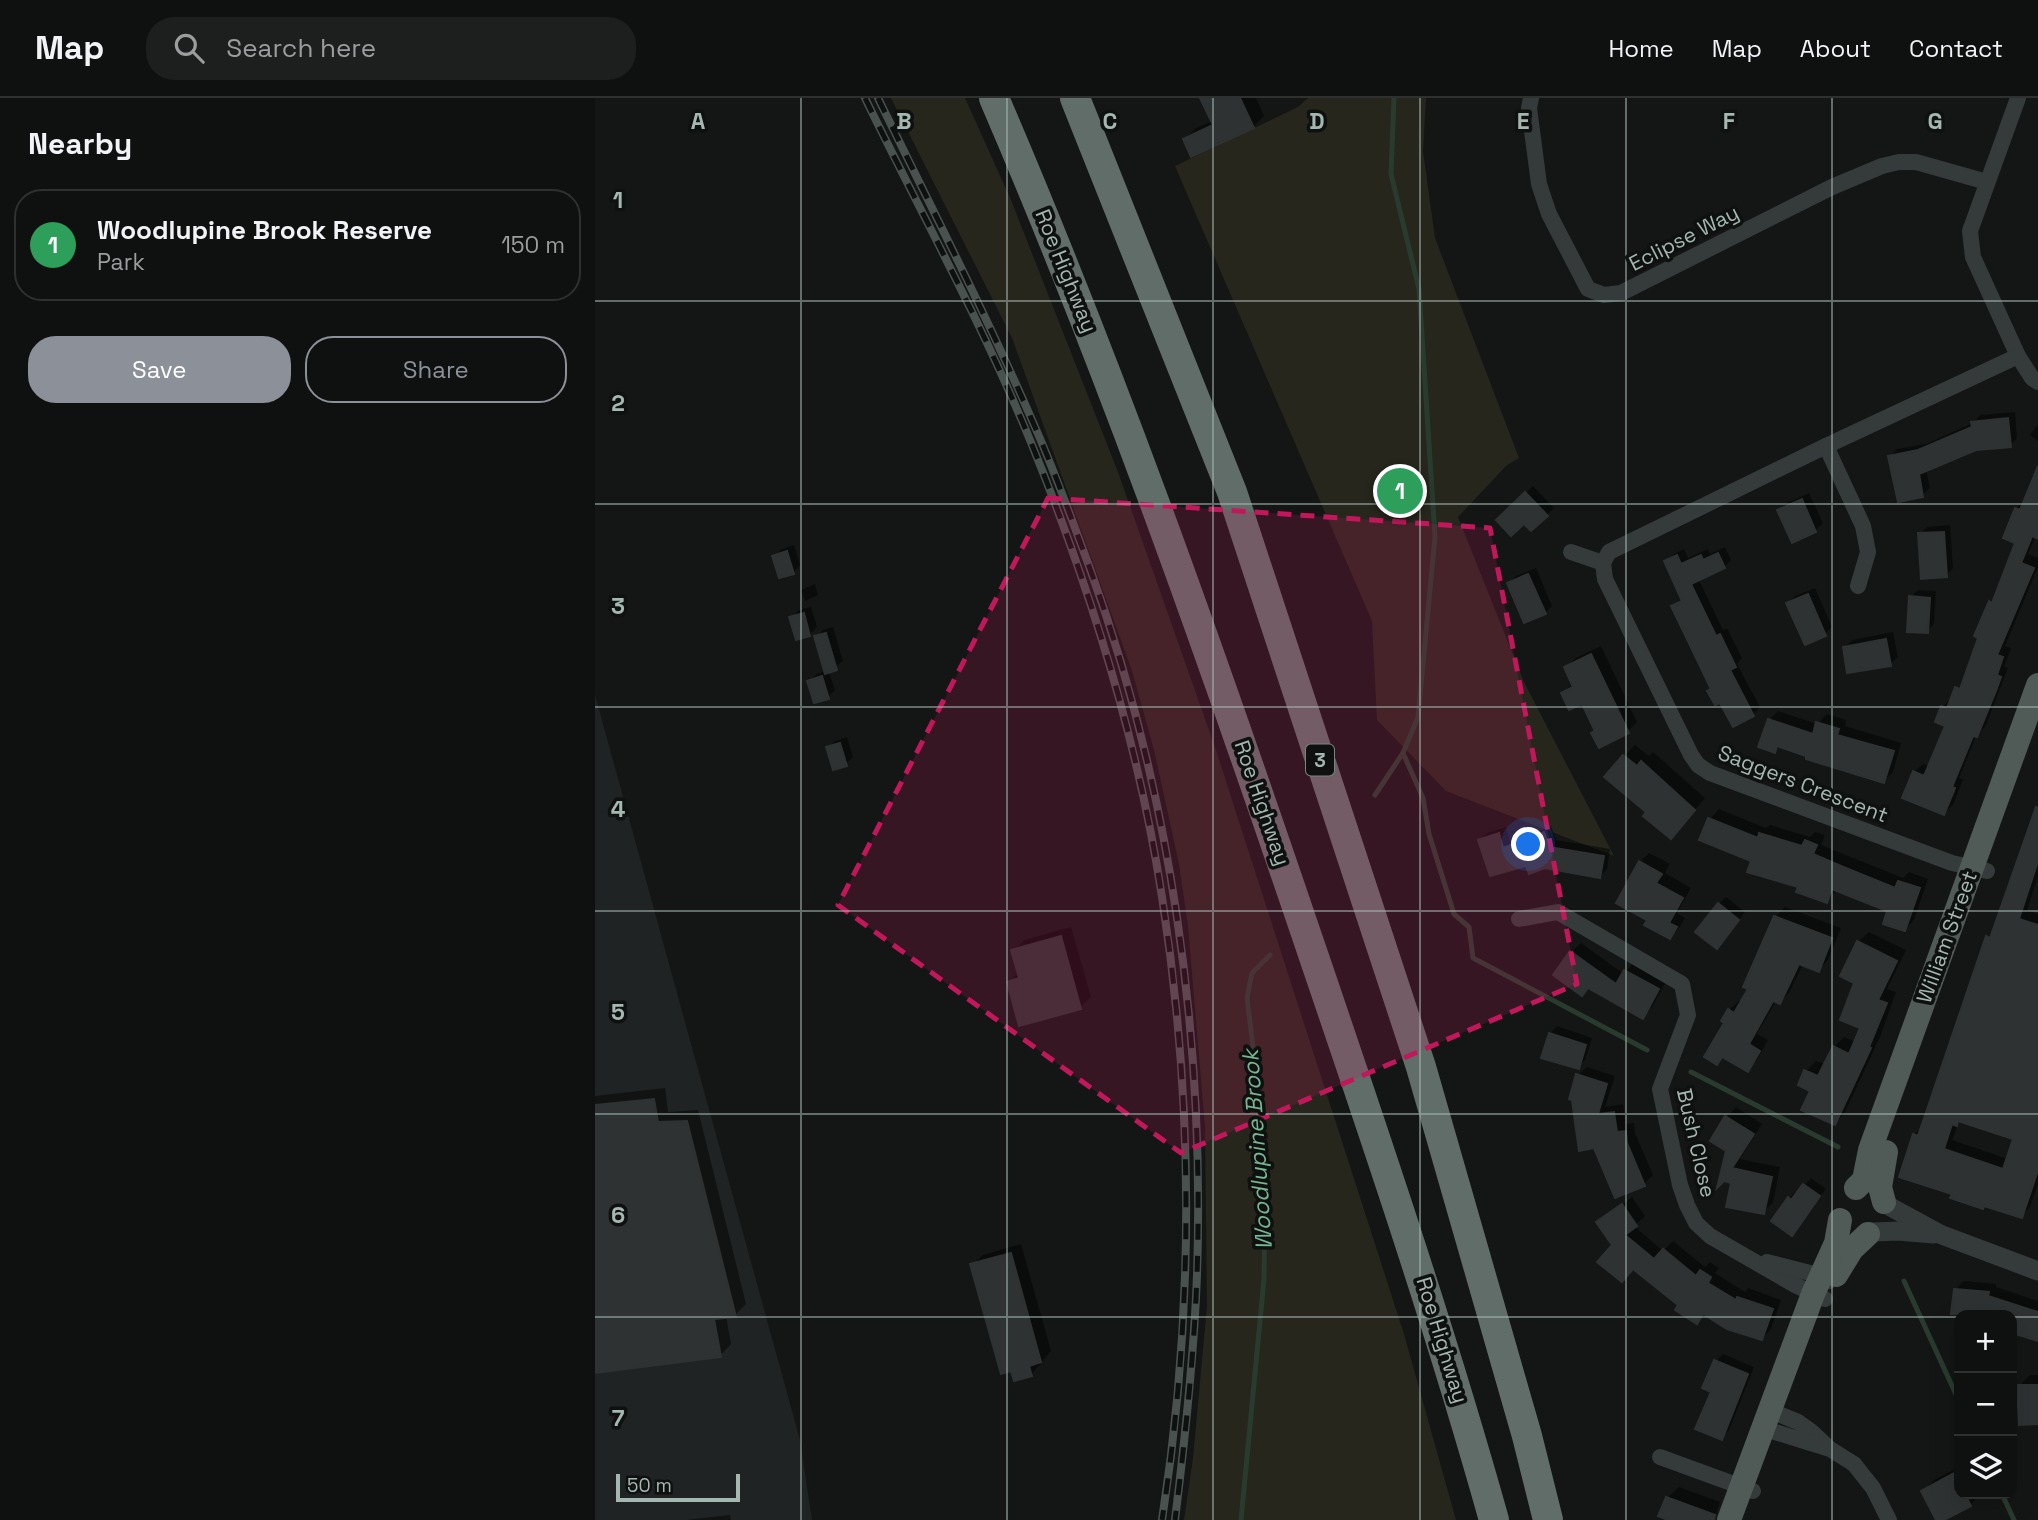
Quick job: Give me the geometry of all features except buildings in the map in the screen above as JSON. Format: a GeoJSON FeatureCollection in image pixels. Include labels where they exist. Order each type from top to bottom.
{"type":"FeatureCollection","features":[{"type":"Feature","properties":{"kind":"highway","name":"Roe Highway"},"geometry":{"type":"LineString","coordinates":[[994,98],[1045,216],[1095,344],[1218,676],[1427,1291],[1495,1520]]}},
{"type":"Feature","properties":{"kind":"highway","name":"3"},"geometry":{"type":"LineString","coordinates":[[1075,98],[1232,492],[1422,1067],[1527,1436],[1548,1520]]}},
{"type":"Feature","properties":{"kind":"highway"},"geometry":{"type":"LineString","coordinates":[[1467,1422],[1484,1520]]}},
{"type":"Feature","properties":{"kind":"main road","name":"William Street"},"geometry":{"type":"LineString","coordinates":[[1884,1203],[1880,1187],[1889,1138],[1980,869],[1999,792],[2038,685]]}},
{"type":"Feature","properties":{"kind":"main road"},"geometry":{"type":"LineString","coordinates":[[1999,792],[2020,761],[2038,708]]}},
{"type":"Feature","properties":{"kind":"main road"},"geometry":{"type":"LineString","coordinates":[[1980,869],[2005,802],[2025,768],[2038,733]]}},
{"type":"Feature","properties":{"kind":"main road","name":"William Street"},"geometry":{"type":"LineString","coordinates":[[1856,1188],[1864,1180],[1870,1150],[1980,869]]}},
{"type":"Feature","properties":{"kind":"main road"},"geometry":{"type":"LineString","coordinates":[[1729,1520],[1747,1488],[1823,1288],[1836,1243],[1840,1220],[1839,1204],[1856,1188],[1877,1193],[1884,1203],[1884,1220],[1852,1249],[1823,1288]]}},
{"type":"Feature","properties":{"kind":"main road"},"geometry":{"type":"LineString","coordinates":[[1840,1220],[1855,1234],[1871,1233]]}},
{"type":"Feature","properties":{"kind":"main road"},"geometry":{"type":"LineString","coordinates":[[1742,1520],[1747,1488]]}},
{"type":"Feature","properties":{"kind":"street","name":"Eclipse Way"},"geometry":{"type":"LineString","coordinates":[[1531,98],[1529,108],[1539,184],[1549,214],[1588,289],[1604,295],[1621,293],[1832,187],[1882,166],[1916,162],[1987,182]]}},
{"type":"Feature","properties":{"kind":"street"},"geometry":{"type":"LineString","coordinates":[[2018,98],[1970,231],[1972,257],[2018,356],[2038,383]]}},
{"type":"Feature","properties":{"kind":"street"},"geometry":{"type":"LineString","coordinates":[[1571,552],[1603,564],[1609,552],[2018,356]]}},
{"type":"Feature","properties":{"kind":"street"},"geometry":{"type":"LineString","coordinates":[[1826,446],[1863,526],[1868,552],[1858,586]]}},
{"type":"Feature","properties":{"kind":"street","name":"Saggers Crescent"},"geometry":{"type":"LineString","coordinates":[[1603,564],[1605,579],[1698,765],[1735,783],[1952,863],[1980,869]]}},
{"type":"Feature","properties":{"kind":"street","name":"Bush Close"},"geometry":{"type":"LineString","coordinates":[[1519,919],[1558,912],[1682,984],[1688,1015],[1660,1089],[1680,1185],[1696,1223],[1710,1236],[1751,1259],[1823,1288]]}},
{"type":"Feature","properties":{"kind":"street"},"geometry":{"type":"LineString","coordinates":[[1884,1203],[1942,1235],[2038,1271]]}},
{"type":"Feature","properties":{"kind":"street"},"geometry":{"type":"LineString","coordinates":[[1871,1233],[1898,1231],[1942,1235]]}},
{"type":"Feature","properties":{"kind":"street"},"geometry":{"type":"LineString","coordinates":[[1772,1421],[1812,1432],[1830,1449],[1854,1464],[1865,1475],[1889,1520]]}},
{"type":"Feature","properties":{"kind":"street"},"geometry":{"type":"LineString","coordinates":[[1660,1457],[1747,1488]]}},
{"type":"Feature","properties":{"kind":"highlighted area"},"geometry":{"type":"Polygon","coordinates":[[[1048,498],[1490,528],[1577,984],[1181,1153],[838,905],[1048,498]]]}},
{"type":"Feature","properties":{"kind":"shaded area"},"geometry":{"type":"Polygon","coordinates":[[[891,98],[965,98],[1011,200],[1118,472],[1215,747],[1404,1334],[1456,1520],[1184,1520],[1193,1458],[1207,1306],[1205,1127],[1188,926],[1179,864],[1154,750],[1132,671],[1012,338],[891,98]]]}},
{"type":"Feature","properties":{"kind":"shaded area"},"geometry":{"type":"Polygon","coordinates":[[[1308,98],[1426,98],[1423,151],[1435,238],[1519,458],[1506,466],[1458,517],[1524,682],[1614,856],[1446,791],[1377,720],[1372,621],[1175,166],[1298,107],[1308,98]]]}},
{"type":"Feature","properties":{"kind":"shaded area"},"geometry":{"type":"Polygon","coordinates":[[[595,695],[800,1440],[812,1520],[595,1520],[595,695]]]}},
{"type":"Feature","properties":{"kind":"waterway","name":"Woodlupine Brook"},"geometry":{"type":"LineString","coordinates":[[1375,795],[1403,753],[1418,717],[1435,537],[1419,289],[1391,174],[1394,98]]}},
{"type":"Feature","properties":{"kind":"waterway"},"geometry":{"type":"LineString","coordinates":[[1403,753],[1423,798],[1429,834],[1454,914],[1469,927],[1473,958],[1647,1050]]}},
{"type":"Feature","properties":{"kind":"waterway","name":"Woodlupine Brook"},"geometry":{"type":"LineString","coordinates":[[1241,1520],[1264,1279],[1265,1199],[1255,1063],[1247,998],[1252,973],[1270,955]]}},
{"type":"Feature","properties":{"kind":"waterway"},"geometry":{"type":"LineString","coordinates":[[1691,1072],[1838,1147]]}},
{"type":"Feature","properties":{"kind":"waterway"},"geometry":{"type":"LineString","coordinates":[[1904,1281],[1954,1390]]}},
{"type":"Feature","properties":{"kind":"waterway"},"geometry":{"type":"LineString","coordinates":[[2004,1499],[2014,1520]]}},
{"type":"Feature","properties":{"kind":"railway"},"geometry":{"type":"LineString","coordinates":[[865,98],[992,353],[1030,440],[1092,608],[1126,722],[1140,780],[1152,838],[1173,974],[1185,1130],[1185,1287],[1173,1443],[1162,1520]]}},
{"type":"Feature","properties":{"kind":"railway"},"geometry":{"type":"LineString","coordinates":[[878,98],[998,344],[1056,479],[1118,651],[1142,738],[1161,826],[1177,916],[1188,1005],[1198,1185],[1194,1336],[1175,1520]]}},
{"type":"Feature","properties":{"kind":"place","name":"Woodlupine Brook Reserve"},"geometry":{"type":"Point","coordinates":[1400,491]}}]}
